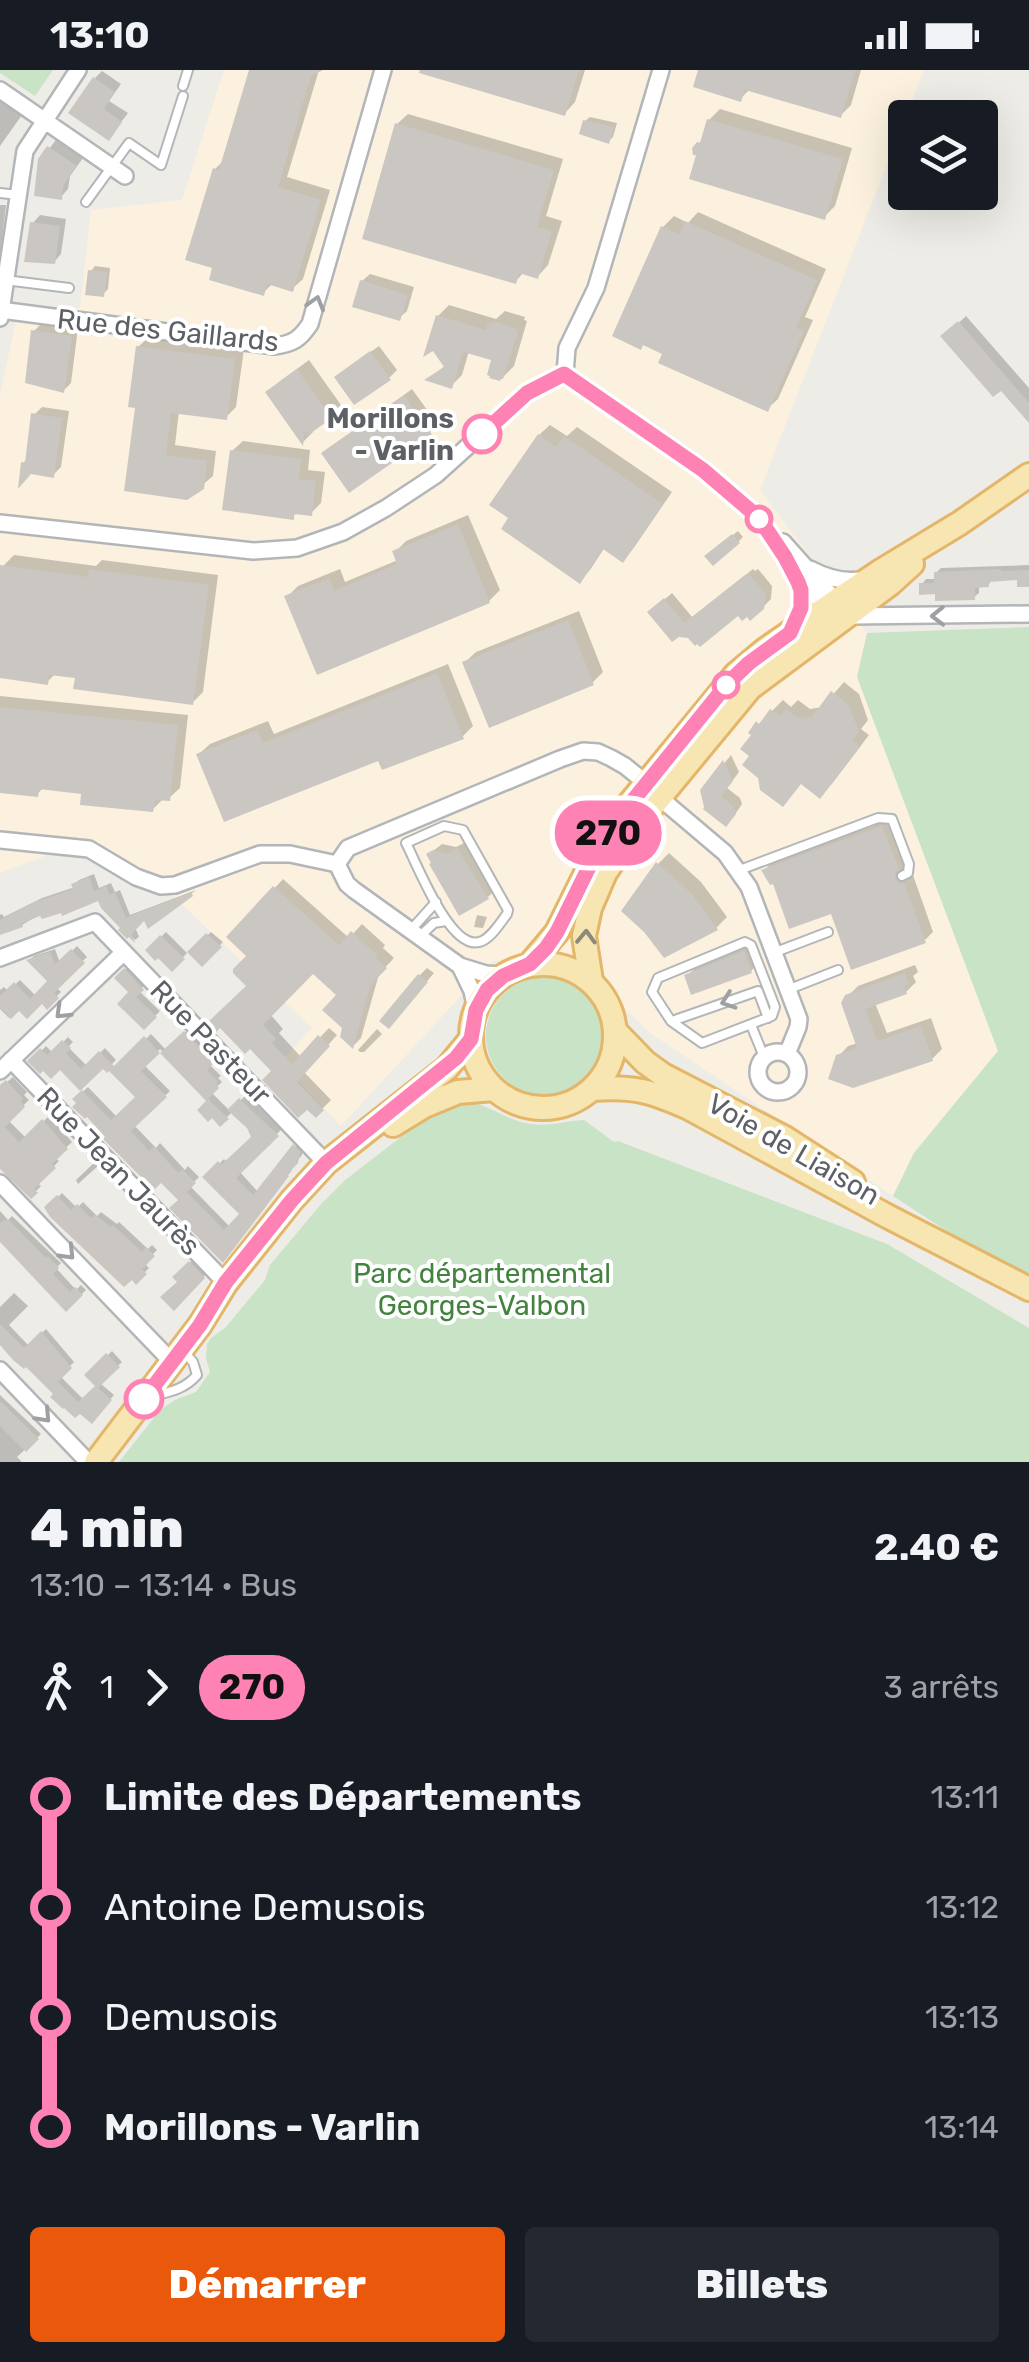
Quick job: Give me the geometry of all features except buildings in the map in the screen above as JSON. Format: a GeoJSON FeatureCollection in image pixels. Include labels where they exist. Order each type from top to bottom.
{"type":"FeatureCollection","features":[{"type":"Feature","properties":{"kind":"main road"},"geometry":{"type":"LineString","coordinates":[[530,964],[561,966],[591,981],[609,1005],[616,1032],[610,1063],[592,1089],[578,1099],[546,1108],[511,1100],[494,1089],[478,1068],[471,1039],[476,1010],[487,990],[503,976],[530,964],[557,932],[602,844],[750,688],[871,578],[1029,474]]}},
{"type":"Feature","properties":{"kind":"main road"},"geometry":{"type":"LineString","coordinates":[[591,981],[584,936],[590,908],[605,874],[641,820],[653,791],[728,683],[790,633],[890,584],[960,523]]}},
{"type":"Feature","properties":{"kind":"main road","name":"Voie de Liaison"},"geometry":{"type":"LineString","coordinates":[[616,1032],[663,1075],[785,1138],[978,1262]]}},
{"type":"Feature","properties":{"kind":"main road"},"geometry":{"type":"LineString","coordinates":[[96,1462],[200,1325],[226,1282],[292,1200],[326,1163],[447,1068],[471,1039]]}},
{"type":"Feature","properties":{"kind":"main road","name":"Voie de Liaison"},"geometry":{"type":"LineString","coordinates":[[592,1089],[636,1088],[689,1108],[1029,1289]]}},
{"type":"Feature","properties":{"kind":"main road"},"geometry":{"type":"LineString","coordinates":[[200,1325],[330,1180],[385,1130],[424,1106],[458,1092],[494,1089]]}},
{"type":"Feature","properties":{"kind":"street"},"geometry":{"type":"LineString","coordinates":[[0,318],[25,150],[78,70]]}},
{"type":"Feature","properties":{"kind":"street","name":"Rue des Gaillards"},"geometry":{"type":"LineString","coordinates":[[0,310],[290,345],[302,337],[310,324],[383,70]]}},
{"type":"Feature","properties":{"kind":"street"},"geometry":{"type":"LineString","coordinates":[[564,374],[567,348],[596,288],[661,70]]}},
{"type":"Feature","properties":{"kind":"street"},"geometry":{"type":"LineString","coordinates":[[0,90],[119,171]]}},
{"type":"Feature","properties":{"kind":"street"},"geometry":{"type":"LineString","coordinates":[[564,374],[703,470],[759,518],[807,567],[836,608]]}},
{"type":"Feature","properties":{"kind":"street"},"geometry":{"type":"LineString","coordinates":[[0,522],[253,551],[297,548],[343,532],[386,508],[436,475],[527,393],[564,374]]}},
{"type":"Feature","properties":{"kind":"street"},"geometry":{"type":"LineString","coordinates":[[759,518],[801,590],[798,618],[790,633]]}},
{"type":"Feature","properties":{"kind":"street"},"geometry":{"type":"LineString","coordinates":[[785,557],[836,608],[888,617],[1029,614]]}},
{"type":"Feature","properties":{"kind":"street"},"geometry":{"type":"LineString","coordinates":[[807,567],[834,578],[871,578]]}},
{"type":"Feature","properties":{"kind":"street"},"geometry":{"type":"LineString","coordinates":[[337,864],[348,848],[583,751],[598,752],[626,766],[725,852],[749,888],[798,1019],[788,1054]]}},
{"type":"Feature","properties":{"kind":"street"},"geometry":{"type":"LineString","coordinates":[[0,840],[89,849],[136,878],[161,886],[176,886],[260,854],[290,854],[337,864]]}},
{"type":"Feature","properties":{"kind":"street"},"geometry":{"type":"LineString","coordinates":[[337,864],[347,884],[414,935],[460,966],[503,976]]}},
{"type":"Feature","properties":{"kind":"street","name":"Rue Pasteur"},"geometry":{"type":"LineString","coordinates":[[0,958],[95,922],[326,1163]]}},
{"type":"Feature","properties":{"kind":"street"},"geometry":{"type":"LineString","coordinates":[[6,1066],[124,952]]}},
{"type":"Feature","properties":{"kind":"street"},"geometry":{"type":"LineString","coordinates":[[460,966],[476,1010]]}},
{"type":"Feature","properties":{"kind":"street"},"geometry":{"type":"LineString","coordinates":[[775,1052],[788,1054],[796,1064],[797,1077],[790,1088],[777,1092],[764,1087],[758,1068],[764,1057],[775,1052]]}},
{"type":"Feature","properties":{"kind":"street","name":"Rue Jean Jaurès"},"geometry":{"type":"LineString","coordinates":[[6,1066],[226,1282]]}},
{"type":"Feature","properties":{"kind":"street"},"geometry":{"type":"LineString","coordinates":[[0,1183],[177,1356]]}},
{"type":"Feature","properties":{"kind":"street"},"geometry":{"type":"LineString","coordinates":[[0,1370],[88,1462]]}},
{"type":"Feature","properties":{"kind":"lane"},"geometry":{"type":"LineString","coordinates":[[86,202],[119,171],[130,142],[161,164],[188,70]]}},
{"type":"Feature","properties":{"kind":"lane"},"geometry":{"type":"LineString","coordinates":[[0,192],[18,195]]}},
{"type":"Feature","properties":{"kind":"lane"},"geometry":{"type":"LineString","coordinates":[[4,280],[69,288]]}},
{"type":"Feature","properties":{"kind":"lane"},"geometry":{"type":"LineString","coordinates":[[737,871],[878,818],[892,819],[909,864],[908,873],[902,876]]}},
{"type":"Feature","properties":{"kind":"lane"},"geometry":{"type":"LineString","coordinates":[[444,826],[464,830],[508,910],[484,942],[474,944],[446,921],[406,842],[444,826]]}},
{"type":"Feature","properties":{"kind":"lane"},"geometry":{"type":"LineString","coordinates":[[414,935],[436,902]]}},
{"type":"Feature","properties":{"kind":"lane"},"geometry":{"type":"LineString","coordinates":[[414,935],[446,921]]}},
{"type":"Feature","properties":{"kind":"lane"},"geometry":{"type":"LineString","coordinates":[[773,953],[828,932]]}},
{"type":"Feature","properties":{"kind":"lane"},"geometry":{"type":"LineString","coordinates":[[746,942],[751,945],[774,1008],[768,1018],[702,1043],[671,1021],[652,992],[658,978],[746,942]]}},
{"type":"Feature","properties":{"kind":"lane"},"geometry":{"type":"LineString","coordinates":[[787,990],[838,970]]}},
{"type":"Feature","properties":{"kind":"lane"},"geometry":{"type":"LineString","coordinates":[[671,1021],[758,991],[768,1018]]}},
{"type":"Feature","properties":{"kind":"lane"},"geometry":{"type":"LineString","coordinates":[[751,1025],[764,1057]]}},
{"type":"Feature","properties":{"kind":"shaded area"},"geometry":{"type":"Polygon","coordinates":[[[224,70],[924,70],[912,100],[888,100],[888,162],[760,490],[867,633],[857,677],[998,1051],[914,1153],[893,1196],[650,1033],[570,955],[493,961],[341,1126],[280,1062],[312,1028],[173,896],[85,841],[0,873],[0,394],[18,312],[80,308],[91,210],[182,200],[224,70]]]}},
{"type":"Feature","properties":{"kind":"green space"},"geometry":{"type":"Polygon","coordinates":[[[0,70],[53,70],[35,96],[0,70]]]}},
{"type":"Feature","properties":{"kind":"green space"},"geometry":{"type":"Polygon","coordinates":[[[1029,627],[1029,1281],[893,1196],[914,1153],[998,1051],[857,677],[867,633],[1029,627]]]}},
{"type":"Feature","properties":{"kind":"green space"},"geometry":{"type":"Polygon","coordinates":[[[545,977],[568,982],[587,994],[599,1013],[604,1036],[599,1059],[587,1078],[568,1090],[545,1095],[522,1090],[503,1078],[491,1059],[486,1036],[491,1013],[503,994],[522,982],[545,977]]]}},
{"type":"Feature","properties":{"kind":"green space","name":"Parc départemental Georges-Valbon"},"geometry":{"type":"Polygon","coordinates":[[[470,1102],[533,1124],[584,1120],[614,1142],[887,1244],[1029,1328],[1029,1462],[119,1462],[160,1410],[196,1392],[210,1372],[206,1358],[211,1338],[226,1327],[265,1280],[270,1265],[322,1203],[419,1123],[452,1105],[470,1102]]]}},
{"type":"Feature","properties":{"kind":"bus line","name":"270"},"geometry":{"type":"LineString","coordinates":[[144,1399],[200,1325],[226,1282],[292,1200],[326,1163],[456,1058],[471,1039],[476,1010],[487,990],[503,976],[530,964],[546,948],[595,855],[626,809],[728,683],[790,633],[798,618],[801,590],[759,518],[703,470],[564,374],[527,393],[482,434]]}},
{"type":"Feature","properties":{"kind":"place","name":"Morillons - Varlin"},"geometry":{"type":"Point","coordinates":[482,434]}}]}
